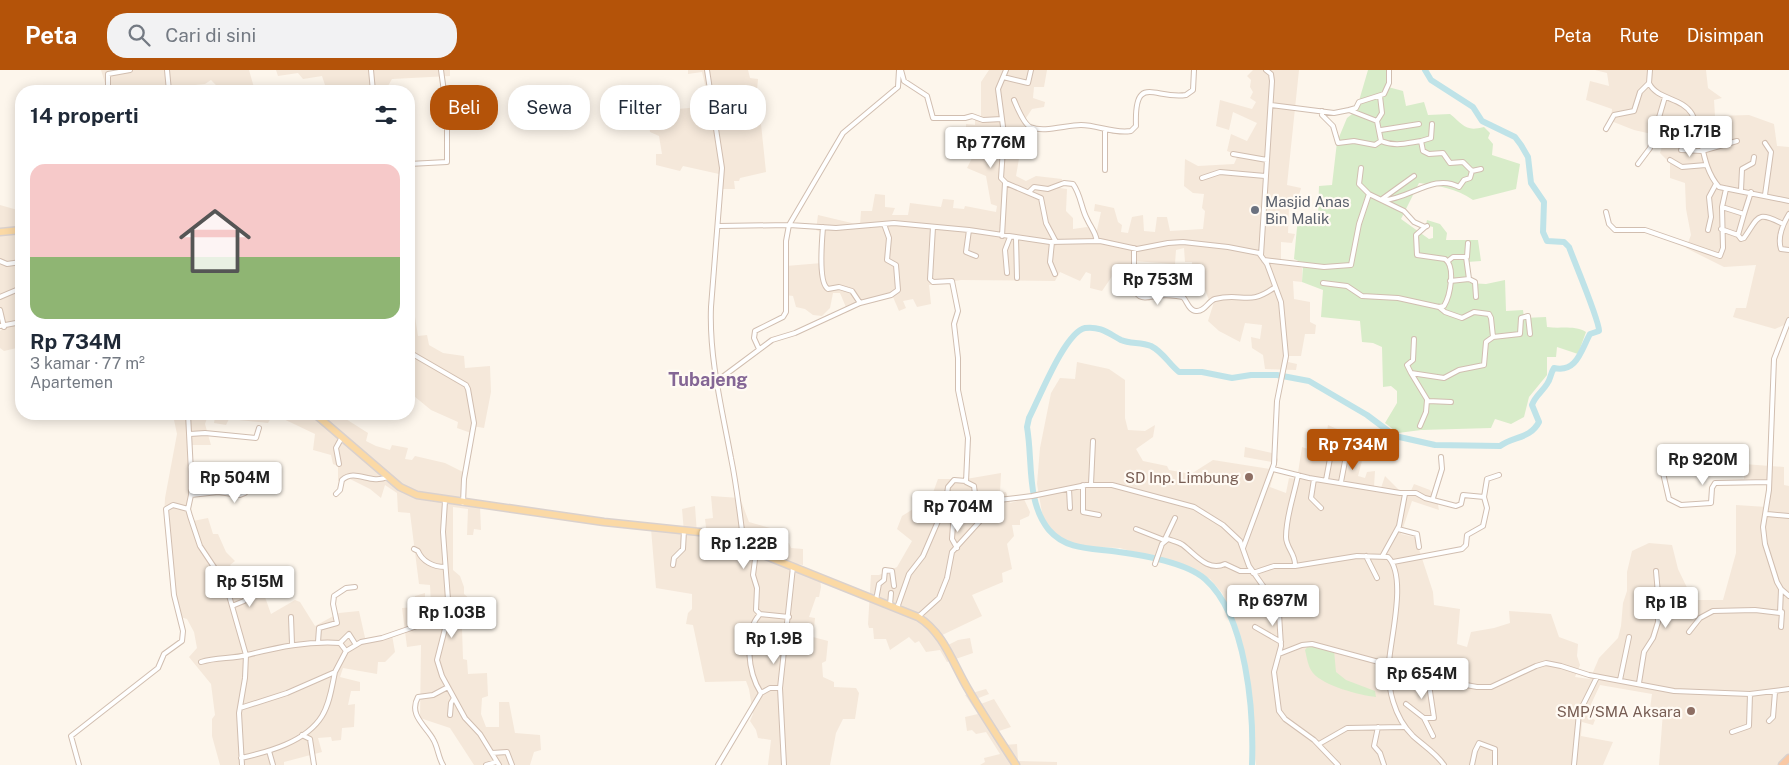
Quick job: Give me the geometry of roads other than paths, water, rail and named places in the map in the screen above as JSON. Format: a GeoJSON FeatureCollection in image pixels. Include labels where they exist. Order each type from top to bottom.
{"type":"FeatureCollection","features":[{"type":"Feature","properties":{"kind":"highway"},"geometry":{"type":"LineString","coordinates":[[1782,765],[1789,758]]}},
{"type":"Feature","properties":{"kind":"main road"},"geometry":{"type":"LineString","coordinates":[[0,232],[15,231]]}},
{"type":"Feature","properties":{"kind":"main road"},"geometry":{"type":"LineString","coordinates":[[322,420],[388,477],[414,494],[445,501],[604,522],[709,533],[918,617],[931,626],[942,641],[967,688],[1016,765]]}},
{"type":"Feature","properties":{"kind":"street"},"geometry":{"type":"LineString","coordinates":[[107,85],[106,72],[130,70]]}},
{"type":"Feature","properties":{"kind":"street"},"geometry":{"type":"LineString","coordinates":[[167,70],[168,85]]}},
{"type":"Feature","properties":{"kind":"street"},"geometry":{"type":"LineString","coordinates":[[371,70],[372,85]]}},
{"type":"Feature","properties":{"kind":"street"},"geometry":{"type":"LineString","coordinates":[[415,164],[447,162],[447,113],[441,70]]}},
{"type":"Feature","properties":{"kind":"street"},"geometry":{"type":"LineString","coordinates":[[707,70],[722,164],[719,226],[711,311],[716,381],[733,468],[744,546]]}},
{"type":"Feature","properties":{"kind":"street"},"geometry":{"type":"LineString","coordinates":[[900,70],[904,81],[928,96],[933,118],[965,118],[972,116],[983,120],[1002,119]]}},
{"type":"Feature","properties":{"kind":"street"},"geometry":{"type":"LineString","coordinates":[[759,349],[754,338],[755,331],[783,317],[786,312],[786,241],[789,225],[843,133],[898,87],[900,70]]}},
{"type":"Feature","properties":{"kind":"street"},"geometry":{"type":"LineString","coordinates":[[1002,236],[1005,183],[1001,175],[1004,142],[998,89],[1006,70]]}},
{"type":"Feature","properties":{"kind":"street"},"geometry":{"type":"LineString","coordinates":[[1003,77],[1028,83],[1031,70]]}},
{"type":"Feature","properties":{"kind":"street"},"geometry":{"type":"LineString","coordinates":[[1014,100],[1026,124],[1031,127],[1045,128],[1082,125],[1094,126],[1105,131],[1126,132],[1134,130],[1136,104],[1146,92],[1182,96],[1190,93],[1195,84],[1194,70]]}},
{"type":"Feature","properties":{"kind":"street"},"geometry":{"type":"LineString","coordinates":[[1243,548],[1272,469],[1277,401],[1286,350],[1283,314],[1275,287],[1261,255],[1271,104],[1272,78],[1269,70]]}},
{"type":"Feature","properties":{"kind":"street"},"geometry":{"type":"LineString","coordinates":[[1271,104],[1334,113],[1356,108],[1359,102],[1380,96],[1388,89],[1389,70]]}},
{"type":"Feature","properties":{"kind":"street"},"geometry":{"type":"LineString","coordinates":[[1650,70],[1649,82],[1654,90],[1678,102],[1692,114],[1706,165],[1716,184],[1726,189],[1741,190],[1789,201]]}},
{"type":"Feature","properties":{"kind":"street"},"geometry":{"type":"LineString","coordinates":[[1606,129],[1614,115],[1634,111],[1640,92],[1649,82]]}},
{"type":"Feature","properties":{"kind":"street"},"geometry":{"type":"LineString","coordinates":[[1377,121],[1382,113],[1380,96]]}},
{"type":"Feature","properties":{"kind":"street"},"geometry":{"type":"LineString","coordinates":[[1638,164],[1650,148],[1666,97]]}},
{"type":"Feature","properties":{"kind":"street"},"geometry":{"type":"LineString","coordinates":[[1349,110],[1377,121],[1381,130],[1381,141]]}},
{"type":"Feature","properties":{"kind":"street"},"geometry":{"type":"LineString","coordinates":[[1322,111],[1322,115],[1333,126],[1338,143],[1354,141],[1375,144],[1381,141],[1394,145],[1421,141],[1432,138],[1432,124]]}},
{"type":"Feature","properties":{"kind":"street"},"geometry":{"type":"LineString","coordinates":[[1381,130],[1419,124]]}},
{"type":"Feature","properties":{"kind":"street"},"geometry":{"type":"LineString","coordinates":[[1105,131],[1105,170]]}},
{"type":"Feature","properties":{"kind":"street"},"geometry":{"type":"LineString","coordinates":[[1421,141],[1423,151],[1430,154],[1444,154],[1449,162],[1465,162],[1472,171]]}},
{"type":"Feature","properties":{"kind":"street"},"geometry":{"type":"LineString","coordinates":[[1681,150],[1702,151],[1737,141]]}},
{"type":"Feature","properties":{"kind":"street"},"geometry":{"type":"LineString","coordinates":[[1765,195],[1772,152],[1766,143]]}},
{"type":"Feature","properties":{"kind":"street"},"geometry":{"type":"LineString","coordinates":[[1234,154],[1267,160]]}},
{"type":"Feature","properties":{"kind":"street"},"geometry":{"type":"LineString","coordinates":[[1741,190],[1742,169],[1753,163],[1754,157]]}},
{"type":"Feature","properties":{"kind":"street"},"geometry":{"type":"LineString","coordinates":[[1670,160],[1682,167],[1706,165]]}},
{"type":"Feature","properties":{"kind":"street"},"geometry":{"type":"LineString","coordinates":[[1361,168],[1359,184],[1369,194],[1404,211],[1414,222],[1426,227],[1416,235],[1417,255],[1440,258],[1448,262]]}},
{"type":"Feature","properties":{"kind":"street"},"geometry":{"type":"LineString","coordinates":[[1472,171],[1481,169]]}},
{"type":"Feature","properties":{"kind":"street"},"geometry":{"type":"LineString","coordinates":[[1383,200],[1413,194],[1435,183],[1442,182],[1459,187],[1464,180],[1470,178],[1472,171]]}},
{"type":"Feature","properties":{"kind":"street"},"geometry":{"type":"LineString","coordinates":[[1202,178],[1220,172],[1265,176]]}},
{"type":"Feature","properties":{"kind":"street"},"geometry":{"type":"LineString","coordinates":[[1383,200],[1414,176]]}},
{"type":"Feature","properties":{"kind":"street"},"geometry":{"type":"LineString","coordinates":[[1005,183],[1038,196],[1042,201],[1046,223],[1054,242],[1050,262],[1055,274]]}},
{"type":"Feature","properties":{"kind":"street"},"geometry":{"type":"LineString","coordinates":[[1029,192],[1034,187],[1048,189],[1064,183],[1073,184],[1079,195],[1086,217],[1095,230],[1096,241]]}},
{"type":"Feature","properties":{"kind":"street"},"geometry":{"type":"LineString","coordinates":[[1708,230],[1712,217],[1709,197],[1716,184]]}},
{"type":"Feature","properties":{"kind":"street"},"geometry":{"type":"LineString","coordinates":[[1606,212],[1609,224],[1614,230],[1650,231],[1718,256],[1722,248],[1722,207],[1726,189]]}},
{"type":"Feature","properties":{"kind":"street"},"geometry":{"type":"LineString","coordinates":[[1738,235],[1751,192]]}},
{"type":"Feature","properties":{"kind":"street"},"geometry":{"type":"LineString","coordinates":[[1264,260],[1324,267],[1350,266],[1369,194]]}},
{"type":"Feature","properties":{"kind":"street"},"geometry":{"type":"LineString","coordinates":[[1722,207],[1744,214]]}},
{"type":"Feature","properties":{"kind":"street"},"geometry":{"type":"LineString","coordinates":[[1789,214],[1783,224],[1779,247],[1789,250]]}},
{"type":"Feature","properties":{"kind":"street"},"geometry":{"type":"LineString","coordinates":[[1721,229],[1738,235],[1741,239],[1744,238],[1755,219],[1761,216],[1767,216],[1783,224]]}},
{"type":"Feature","properties":{"kind":"street"},"geometry":{"type":"LineString","coordinates":[[719,226],[789,225],[851,227],[884,224],[969,230],[1054,242],[1096,241],[1134,248],[1168,242],[1188,243],[1228,247],[1261,255]]}},
{"type":"Feature","properties":{"kind":"street"},"geometry":{"type":"LineString","coordinates":[[716,381],[776,338],[795,333],[860,303],[889,296],[898,289],[895,264],[887,259],[889,238],[884,224]]}},
{"type":"Feature","properties":{"kind":"street"},"geometry":{"type":"LineString","coordinates":[[823,227],[822,278],[824,286],[828,289],[839,287],[852,290],[860,303]]}},
{"type":"Feature","properties":{"kind":"street"},"geometry":{"type":"LineString","coordinates":[[933,227],[930,279],[934,282],[952,281],[958,311],[954,324],[958,358],[958,390],[968,438],[966,480],[968,484],[974,486],[976,502],[986,513]]}},
{"type":"Feature","properties":{"kind":"street"},"geometry":{"type":"LineString","coordinates":[[969,230],[966,252],[976,256]]}},
{"type":"Feature","properties":{"kind":"street"},"geometry":{"type":"LineString","coordinates":[[1007,273],[1005,250],[1010,237]]}},
{"type":"Feature","properties":{"kind":"street"},"geometry":{"type":"LineString","coordinates":[[1016,238],[1017,278]]}},
{"type":"Feature","properties":{"kind":"street"},"geometry":{"type":"LineString","coordinates":[[1468,243],[1466,257],[1469,279]]}},
{"type":"Feature","properties":{"kind":"street"},"geometry":{"type":"LineString","coordinates":[[1134,248],[1134,288],[1136,294],[1140,297],[1163,295],[1183,297],[1191,309],[1198,311],[1206,307],[1214,299],[1229,297],[1258,298],[1275,287]]}},
{"type":"Feature","properties":{"kind":"street"},"geometry":{"type":"LineString","coordinates":[[1448,262],[1453,257],[1466,257]]}},
{"type":"Feature","properties":{"kind":"street"},"geometry":{"type":"LineString","coordinates":[[0,261],[7,264],[15,263]]}},
{"type":"Feature","properties":{"kind":"street"},"geometry":{"type":"LineString","coordinates":[[1323,283],[1347,286],[1362,296],[1398,298],[1438,307],[1444,306],[1450,281],[1448,262]]}},
{"type":"Feature","properties":{"kind":"street"},"geometry":{"type":"LineString","coordinates":[[1450,281],[1469,279],[1475,282],[1476,297]]}},
{"type":"Feature","properties":{"kind":"street"},"geometry":{"type":"LineString","coordinates":[[0,298],[15,291]]}},
{"type":"Feature","properties":{"kind":"street"},"geometry":{"type":"LineString","coordinates":[[1438,307],[1458,317],[1465,317],[1474,312],[1489,314],[1493,337]]}},
{"type":"Feature","properties":{"kind":"street"},"geometry":{"type":"LineString","coordinates":[[0,310],[2,327],[15,324]]}},
{"type":"Feature","properties":{"kind":"street"},"geometry":{"type":"LineString","coordinates":[[1411,373],[1442,378],[1459,370],[1482,366],[1486,362],[1486,342],[1493,337],[1521,333],[1521,318],[1523,316],[1528,316],[1530,334]]}},
{"type":"Feature","properties":{"kind":"street"},"geometry":{"type":"LineString","coordinates":[[1781,628],[1781,589],[1765,544],[1763,527],[1767,514],[1774,359],[1789,320]]}},
{"type":"Feature","properties":{"kind":"street"},"geometry":{"type":"LineString","coordinates":[[1414,339],[1413,360],[1407,365],[1427,400],[1426,412],[1420,426]]}},
{"type":"Feature","properties":{"kind":"street"},"geometry":{"type":"LineString","coordinates":[[415,355],[466,385],[468,388],[474,423],[465,472],[463,502]]}},
{"type":"Feature","properties":{"kind":"street"},"geometry":{"type":"LineString","coordinates":[[1427,400],[1430,402],[1451,402]]}},
{"type":"Feature","properties":{"kind":"street"},"geometry":{"type":"LineString","coordinates":[[189,420],[191,495],[188,509],[196,539],[226,585],[246,655],[240,708],[242,765]]}},
{"type":"Feature","properties":{"kind":"street"},"geometry":{"type":"LineString","coordinates":[[190,434],[206,433],[254,438],[258,437],[259,428]]}},
{"type":"Feature","properties":{"kind":"street"},"geometry":{"type":"LineString","coordinates":[[339,464],[336,448],[342,437]]}},
{"type":"Feature","properties":{"kind":"street"},"geometry":{"type":"LineString","coordinates":[[1091,484],[1093,441]]}},
{"type":"Feature","properties":{"kind":"street"},"geometry":{"type":"LineString","coordinates":[[1326,480],[1331,453],[1334,452],[1346,456],[1341,482]]}},
{"type":"Feature","properties":{"kind":"street"},"geometry":{"type":"LineString","coordinates":[[1433,498],[1442,469],[1441,457]]}},
{"type":"Feature","properties":{"kind":"street"},"geometry":{"type":"LineString","coordinates":[[1660,460],[1669,499],[1681,505],[1711,503],[1712,488],[1715,483],[1769,482]]}},
{"type":"Feature","properties":{"kind":"street"},"geometry":{"type":"LineString","coordinates":[[1272,469],[1314,479],[1405,494],[1413,492],[1425,498],[1433,498],[1456,506],[1461,504],[1463,495],[1484,497]]}},
{"type":"Feature","properties":{"kind":"street"},"geometry":{"type":"LineString","coordinates":[[1295,566],[1294,557],[1287,544],[1286,535],[1288,515],[1298,475]]}},
{"type":"Feature","properties":{"kind":"street"},"geometry":{"type":"LineString","coordinates":[[1393,562],[1462,549],[1466,546],[1466,535],[1483,526],[1487,508],[1484,497],[1487,479],[1499,475]]}},
{"type":"Feature","properties":{"kind":"street"},"geometry":{"type":"LineString","coordinates":[[336,494],[340,490],[342,480],[349,476],[378,481],[388,477]]}},
{"type":"Feature","properties":{"kind":"street"},"geometry":{"type":"LineString","coordinates":[[957,548],[952,539],[954,510],[948,498],[947,490],[956,479],[966,480]]}},
{"type":"Feature","properties":{"kind":"street"},"geometry":{"type":"LineString","coordinates":[[1314,479],[1311,498],[1321,508]]}},
{"type":"Feature","properties":{"kind":"street"},"geometry":{"type":"LineString","coordinates":[[918,617],[939,598],[947,578],[951,556],[999,500],[1038,495],[1091,484],[1124,487],[1197,509],[1228,528],[1243,548],[1245,557],[1253,572],[1273,600],[1279,614],[1282,642],[1274,678],[1279,711],[1285,719],[1319,744],[1338,765]]}},
{"type":"Feature","properties":{"kind":"street"},"geometry":{"type":"LineString","coordinates":[[191,495],[218,492],[242,495],[249,488],[275,485]]}},
{"type":"Feature","properties":{"kind":"street"},"geometry":{"type":"LineString","coordinates":[[1083,485],[1083,512],[1099,515]]}},
{"type":"Feature","properties":{"kind":"street"},"geometry":{"type":"LineString","coordinates":[[1069,489],[1070,508]]}},
{"type":"Feature","properties":{"kind":"street"},"geometry":{"type":"LineString","coordinates":[[1383,555],[1402,519],[1405,494]]}},
{"type":"Feature","properties":{"kind":"street"},"geometry":{"type":"LineString","coordinates":[[897,608],[909,574],[923,556],[948,498]]}},
{"type":"Feature","properties":{"kind":"street"},"geometry":{"type":"LineString","coordinates":[[445,501],[445,567],[449,615],[437,660],[448,687],[465,718],[492,753],[497,763],[486,765]]}},
{"type":"Feature","properties":{"kind":"street"},"geometry":{"type":"LineString","coordinates":[[79,765],[71,736],[158,668],[164,654],[182,641],[183,631],[174,595],[166,509],[173,505],[188,509]]}},
{"type":"Feature","properties":{"kind":"street"},"geometry":{"type":"LineString","coordinates":[[1767,514],[1789,516]]}},
{"type":"Feature","properties":{"kind":"street"},"geometry":{"type":"LineString","coordinates":[[1155,563],[1175,518]]}},
{"type":"Feature","properties":{"kind":"street"},"geometry":{"type":"LineString","coordinates":[[1398,529],[1417,534],[1419,546]]}},
{"type":"Feature","properties":{"kind":"street"},"geometry":{"type":"LineString","coordinates":[[673,565],[674,558],[683,549],[684,530]]}},
{"type":"Feature","properties":{"kind":"street"},"geometry":{"type":"LineString","coordinates":[[1136,530],[1182,544],[1205,564],[1218,567],[1225,564],[1240,571],[1253,572],[1274,566],[1295,566],[1366,556],[1388,556],[1393,562],[1397,591],[1389,664],[1391,695],[1404,727],[1432,751],[1444,765]]}},
{"type":"Feature","properties":{"kind":"street"},"geometry":{"type":"LineString","coordinates":[[414,549],[418,551],[423,560],[436,567],[445,567]]}},
{"type":"Feature","properties":{"kind":"street"},"geometry":{"type":"LineString","coordinates":[[756,552],[753,575],[757,588],[756,609],[760,614],[789,617]]}},
{"type":"Feature","properties":{"kind":"street"},"geometry":{"type":"LineString","coordinates":[[1366,556],[1377,578]]}},
{"type":"Feature","properties":{"kind":"street"},"geometry":{"type":"LineString","coordinates":[[784,765],[780,688],[793,567]]}},
{"type":"Feature","properties":{"kind":"street"},"geometry":{"type":"LineString","coordinates":[[876,600],[879,583],[884,580],[885,570],[892,571],[894,586]]}},
{"type":"Feature","properties":{"kind":"street"},"geometry":{"type":"LineString","coordinates":[[1639,683],[1644,652],[1653,638],[1658,622],[1656,571]]}},
{"type":"Feature","properties":{"kind":"street"},"geometry":{"type":"LineString","coordinates":[[232,606],[244,601],[252,592],[260,587],[259,577]]}},
{"type":"Feature","properties":{"kind":"street"},"geometry":{"type":"LineString","coordinates":[[318,642],[319,628],[337,624],[333,604],[334,596],[346,588],[355,587]]}},
{"type":"Feature","properties":{"kind":"street"},"geometry":{"type":"LineString","coordinates":[[1781,589],[1789,596]]}},
{"type":"Feature","properties":{"kind":"street"},"geometry":{"type":"LineString","coordinates":[[252,592],[262,593]]}},
{"type":"Feature","properties":{"kind":"street"},"geometry":{"type":"LineString","coordinates":[[890,605],[891,593]]}},
{"type":"Feature","properties":{"kind":"street"},"geometry":{"type":"LineString","coordinates":[[1689,632],[1700,618],[1713,611],[1755,610],[1777,614],[1782,612]]}},
{"type":"Feature","properties":{"kind":"street"},"geometry":{"type":"LineString","coordinates":[[760,614],[751,625],[749,647],[752,666],[761,693]]}},
{"type":"Feature","properties":{"kind":"street"},"geometry":{"type":"LineString","coordinates":[[241,758],[269,752],[302,735],[321,718],[335,672],[346,651],[356,645],[449,615]]}},
{"type":"Feature","properties":{"kind":"street"},"geometry":{"type":"LineString","coordinates":[[291,618],[292,644]]}},
{"type":"Feature","properties":{"kind":"street"},"geometry":{"type":"LineString","coordinates":[[1256,627],[1282,642]]}},
{"type":"Feature","properties":{"kind":"street"},"geometry":{"type":"LineString","coordinates":[[200,662],[246,655],[292,644],[340,643],[349,634],[356,645]]}},
{"type":"Feature","properties":{"kind":"street"},"geometry":{"type":"LineString","coordinates":[[1620,680],[1629,637]]}},
{"type":"Feature","properties":{"kind":"street"},"geometry":{"type":"LineString","coordinates":[[340,643],[346,651]]}},
{"type":"Feature","properties":{"kind":"street"},"geometry":{"type":"LineString","coordinates":[[1279,654],[1302,645],[1312,644],[1389,664],[1428,678],[1488,687],[1536,666],[1546,664],[1597,677],[1639,683],[1674,691],[1750,694],[1789,689]]}},
{"type":"Feature","properties":{"kind":"street"},"geometry":{"type":"LineString","coordinates":[[240,708],[287,693],[335,672]]}},
{"type":"Feature","properties":{"kind":"street"},"geometry":{"type":"LineString","coordinates":[[1574,765],[1579,713],[1597,677]]}},
{"type":"Feature","properties":{"kind":"street"},"geometry":{"type":"LineString","coordinates":[[1424,718],[1431,719],[1435,716],[1428,678]]}},
{"type":"Feature","properties":{"kind":"street"},"geometry":{"type":"LineString","coordinates":[[444,765],[433,739],[418,718],[415,704],[418,697],[433,695],[448,687]]}},
{"type":"Feature","properties":{"kind":"street"},"geometry":{"type":"LineString","coordinates":[[718,765],[761,693],[770,688],[780,688]]}},
{"type":"Feature","properties":{"kind":"street"},"geometry":{"type":"LineString","coordinates":[[1769,721],[1773,717],[1775,692]]}},
{"type":"Feature","properties":{"kind":"street"},"geometry":{"type":"LineString","coordinates":[[1732,732],[1749,726],[1750,694]]}},
{"type":"Feature","properties":{"kind":"street"},"geometry":{"type":"LineString","coordinates":[[450,715],[451,704],[454,698]]}},
{"type":"Feature","properties":{"kind":"street"},"geometry":{"type":"LineString","coordinates":[[445,704],[451,704]]}},
{"type":"Feature","properties":{"kind":"street"},"geometry":{"type":"LineString","coordinates":[[1406,704],[1424,718],[1433,736]]}},
{"type":"Feature","properties":{"kind":"street"},"geometry":{"type":"LineString","coordinates":[[1378,727],[1374,746],[1380,753],[1384,765]]}},
{"type":"Feature","properties":{"kind":"street"},"geometry":{"type":"LineString","coordinates":[[1319,744],[1347,728],[1404,727]]}},
{"type":"Feature","properties":{"kind":"street"},"geometry":{"type":"LineString","coordinates":[[302,735],[310,739],[314,765]]}},
{"type":"Feature","properties":{"kind":"street"},"geometry":{"type":"LineString","coordinates":[[1472,765],[1479,743],[1495,748],[1495,765]]}},
{"type":"Feature","properties":{"kind":"street"},"geometry":{"type":"LineString","coordinates":[[269,752],[273,765]]}},
{"type":"Feature","properties":{"kind":"street"},"geometry":{"type":"LineString","coordinates":[[492,753],[507,752],[512,765]]}},
{"type":"Feature","properties":{"kind":"waterway"},"geometry":{"type":"LineString","coordinates":[[1252,765],[1251,719],[1245,666],[1239,640],[1230,616],[1219,595],[1197,573],[1176,564],[1140,555],[1072,545],[1056,537],[1042,519],[1034,494],[1027,427],[1029,418],[1053,367],[1069,341],[1077,332],[1085,328],[1095,328],[1124,341],[1151,346],[1159,351],[1179,372],[1202,372],[1232,378],[1251,375],[1277,375],[1309,381],[1367,415],[1395,436],[1435,445],[1500,446],[1531,432],[1539,422],[1532,405],[1548,382],[1554,368],[1562,369],[1573,364],[1581,353],[1590,334],[1599,331],[1598,325],[1569,247],[1564,242],[1547,241],[1543,232],[1544,202],[1531,183],[1528,157],[1521,145],[1515,137],[1482,121],[1473,107],[1431,80],[1425,70]]}},
{"type":"Feature","properties":{"kind":"place","name":"Masjid Anas Bin Malik"},"geometry":{"type":"Point","coordinates":[1255,210]}},
{"type":"Feature","properties":{"kind":"place","name":"SD Inp. Limbung"},"geometry":{"type":"Point","coordinates":[1249,477]}},
{"type":"Feature","properties":{"kind":"place","name":"SMP/SMA Aksara"},"geometry":{"type":"Point","coordinates":[1691,711]}},
{"type":"Feature","properties":{"kind":"district","name":"Tubajeng"},"geometry":{"type":"Point","coordinates":[708,379]}}]}
